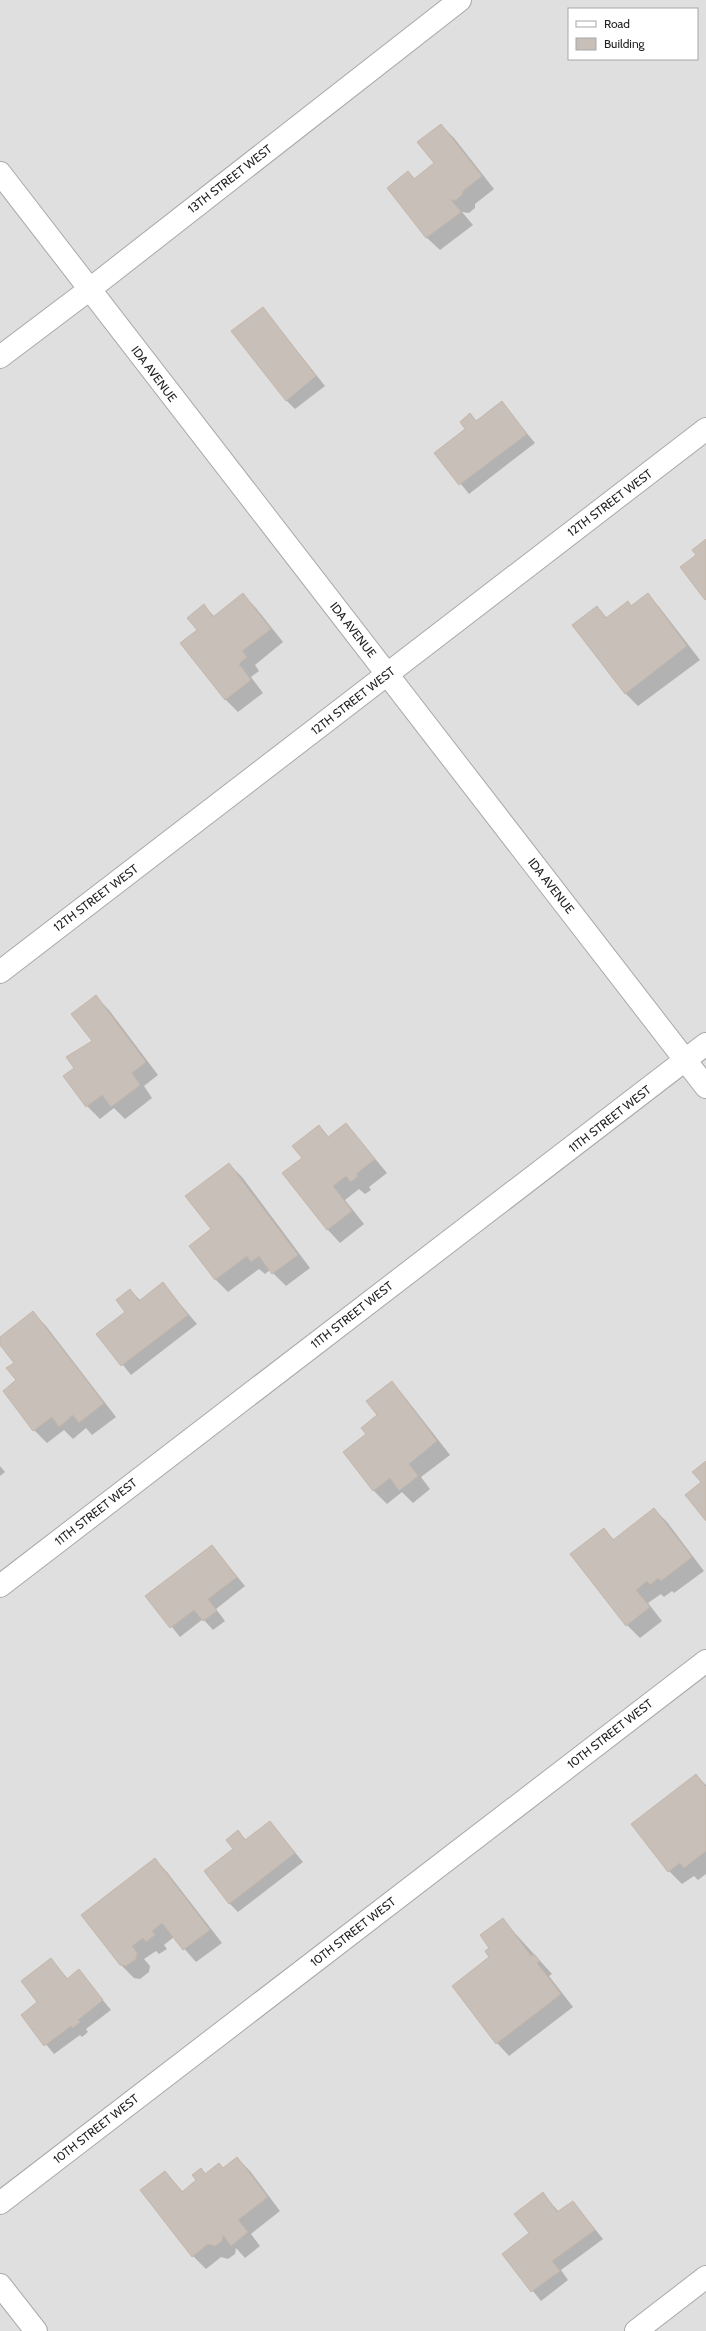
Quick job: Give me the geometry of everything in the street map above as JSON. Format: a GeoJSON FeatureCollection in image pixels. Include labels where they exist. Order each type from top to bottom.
{"type":"FeatureCollection","features":[{"type":"Feature","properties":{"kind":"street","name":"13TH STREET WEST"},"geometry":{"type":"LineString","coordinates":[[0,356],[90,289],[460,0]]}},
{"type":"Feature","properties":{"kind":"street","name":"IDA AVENUE"},"geometry":{"type":"LineString","coordinates":[[0,173],[706,1087]]}},
{"type":"Feature","properties":{"kind":"street","name":"12TH STREET WEST"},"geometry":{"type":"LineString","coordinates":[[0,972],[706,429]]}},
{"type":"Feature","properties":{"kind":"street","name":"11TH STREET WEST"},"geometry":{"type":"LineString","coordinates":[[0,1586],[706,1044]]}},
{"type":"Feature","properties":{"kind":"street","name":"10TH STREET WEST"},"geometry":{"type":"LineString","coordinates":[[0,2204],[706,1660]]}},
{"type":"Feature","properties":{"kind":"street"},"geometry":{"type":"LineString","coordinates":[[636,2331],[706,2277]]}},
{"type":"Feature","properties":{"kind":"street"},"geometry":{"type":"LineString","coordinates":[[0,2284],[36,2331]]}},
{"type":"Feature","properties":{"kind":"shaded area"},"geometry":{"type":"Polygon","coordinates":[[[0,0],[706,0],[706,2331],[0,2331],[0,0]]]}},
{"type":"Feature","properties":{"kind":"building"},"geometry":{"type":"Polygon","coordinates":[[[441,124],[482,176],[463,191],[462,195],[456,200],[451,200],[461,212],[426,238],[387,188],[408,171],[414,179],[434,163],[417,142],[441,124]]]}},
{"type":"Feature","properties":{"kind":"building"},"geometry":{"type":"Polygon","coordinates":[[[263,307],[316,376],[286,401],[231,331],[263,307]]]}},
{"type":"Feature","properties":{"kind":"building"},"geometry":{"type":"Polygon","coordinates":[[[502,401],[527,434],[459,485],[434,453],[465,429],[460,422],[470,413],[476,421],[502,401]]]}},
{"type":"Feature","properties":{"kind":"building"},"geometry":{"type":"Polygon","coordinates":[[[706,539],[705,600],[680,567],[696,555],[692,550],[706,539]]]}},
{"type":"Feature","properties":{"kind":"building"},"geometry":{"type":"Polygon","coordinates":[[[243,593],[271,629],[242,651],[247,657],[239,664],[251,680],[225,700],[180,643],[197,630],[187,618],[204,604],[213,617],[243,593]]]}},
{"type":"Feature","properties":{"kind":"building"},"geometry":{"type":"Polygon","coordinates":[[[648,593],[687,646],[625,694],[572,625],[597,606],[606,618],[628,601],[631,606],[648,593]]]}},
{"type":"Feature","properties":{"kind":"building"},"geometry":{"type":"Polygon","coordinates":[[[96,995],[146,1062],[132,1073],[140,1085],[111,1107],[102,1095],[86,1107],[63,1076],[74,1068],[66,1057],[92,1041],[71,1014],[96,995]]]}},
{"type":"Feature","properties":{"kind":"building"},"geometry":{"type":"Polygon","coordinates":[[[346,1123],[375,1159],[356,1174],[358,1176],[351,1182],[346,1176],[333,1186],[352,1211],[327,1230],[282,1173],[302,1158],[292,1146],[319,1125],[328,1137],[346,1123]]]}},
{"type":"Feature","properties":{"kind":"building"},"geometry":{"type":"Polygon","coordinates":[[[229,1163],[298,1255],[272,1274],[259,1256],[251,1262],[247,1256],[215,1280],[189,1246],[211,1229],[185,1196],[229,1163]]]}},
{"type":"Feature","properties":{"kind":"building"},"geometry":{"type":"Polygon","coordinates":[[[163,1282],[188,1315],[121,1366],[96,1334],[125,1312],[116,1300],[130,1289],[139,1301],[163,1282]]]}},
{"type":"Feature","properties":{"kind":"building"},"geometry":{"type":"Polygon","coordinates":[[[33,1311],[104,1403],[79,1423],[73,1415],[59,1427],[52,1417],[33,1431],[3,1391],[16,1380],[6,1368],[14,1363],[0,1345],[0,1337],[33,1311]]]}},
{"type":"Feature","properties":{"kind":"building"},"geometry":{"type":"Polygon","coordinates":[[[392,1381],[437,1441],[409,1464],[418,1476],[399,1491],[390,1478],[373,1491],[343,1452],[366,1434],[361,1428],[377,1415],[366,1401],[392,1381]]]}},
{"type":"Feature","properties":{"kind":"building"},"geometry":{"type":"Polygon","coordinates":[[[706,1461],[706,1521],[685,1495],[701,1482],[692,1472],[706,1461]]]}},
{"type":"Feature","properties":{"kind":"building"},"geometry":{"type":"Polygon","coordinates":[[[654,1508],[692,1557],[661,1581],[658,1578],[650,1585],[647,1581],[636,1590],[650,1607],[626,1626],[570,1554],[604,1528],[613,1540],[654,1508]]]}},
{"type":"Feature","properties":{"kind":"building"},"geometry":{"type":"Polygon","coordinates":[[[212,1545],[237,1577],[208,1599],[217,1611],[203,1621],[194,1610],[170,1628],[145,1596],[212,1545]]]}},
{"type":"Feature","properties":{"kind":"building"},"geometry":{"type":"Polygon","coordinates":[[[696,1774],[706,1787],[706,1851],[684,1868],[680,1863],[668,1872],[631,1824],[696,1774]]]}},
{"type":"Feature","properties":{"kind":"building"},"geometry":{"type":"Polygon","coordinates":[[[270,1821],[295,1853],[229,1904],[204,1871],[233,1849],[226,1840],[238,1830],[245,1840],[270,1821]]]}},
{"type":"Feature","properties":{"kind":"building"},"geometry":{"type":"Polygon","coordinates":[[[155,1858],[210,1930],[183,1950],[162,1923],[152,1931],[155,1935],[146,1942],[143,1938],[132,1946],[137,1953],[136,1959],[126,1966],[120,1965],[81,1915],[155,1858]]]}},
{"type":"Feature","properties":{"kind":"building"},"geometry":{"type":"Polygon","coordinates":[[[503,1918],[531,1956],[534,1954],[540,1961],[537,1963],[561,1994],[496,2044],[452,1986],[489,1957],[485,1951],[489,1948],[480,1935],[503,1918]]]}},
{"type":"Feature","properties":{"kind":"building"},"geometry":{"type":"Polygon","coordinates":[[[51,1958],[67,1979],[79,1969],[103,2000],[78,2020],[80,2022],[73,2028],[71,2026],[44,2046],[21,2015],[37,2002],[21,1981],[51,1958]]]}},
{"type":"Feature","properties":{"kind":"building"},"geometry":{"type":"Polygon","coordinates":[[[237,2157],[268,2197],[238,2220],[248,2232],[231,2246],[223,2235],[222,2241],[215,2246],[208,2244],[192,2257],[140,2190],[165,2171],[182,2192],[196,2180],[192,2175],[201,2168],[205,2174],[219,2163],[223,2168],[237,2157]]]}},
{"type":"Feature","properties":{"kind":"building"},"geometry":{"type":"Polygon","coordinates":[[[543,2192],[557,2212],[573,2201],[595,2230],[552,2261],[560,2271],[531,2292],[502,2254],[529,2233],[514,2214],[543,2192]]]}}]}
